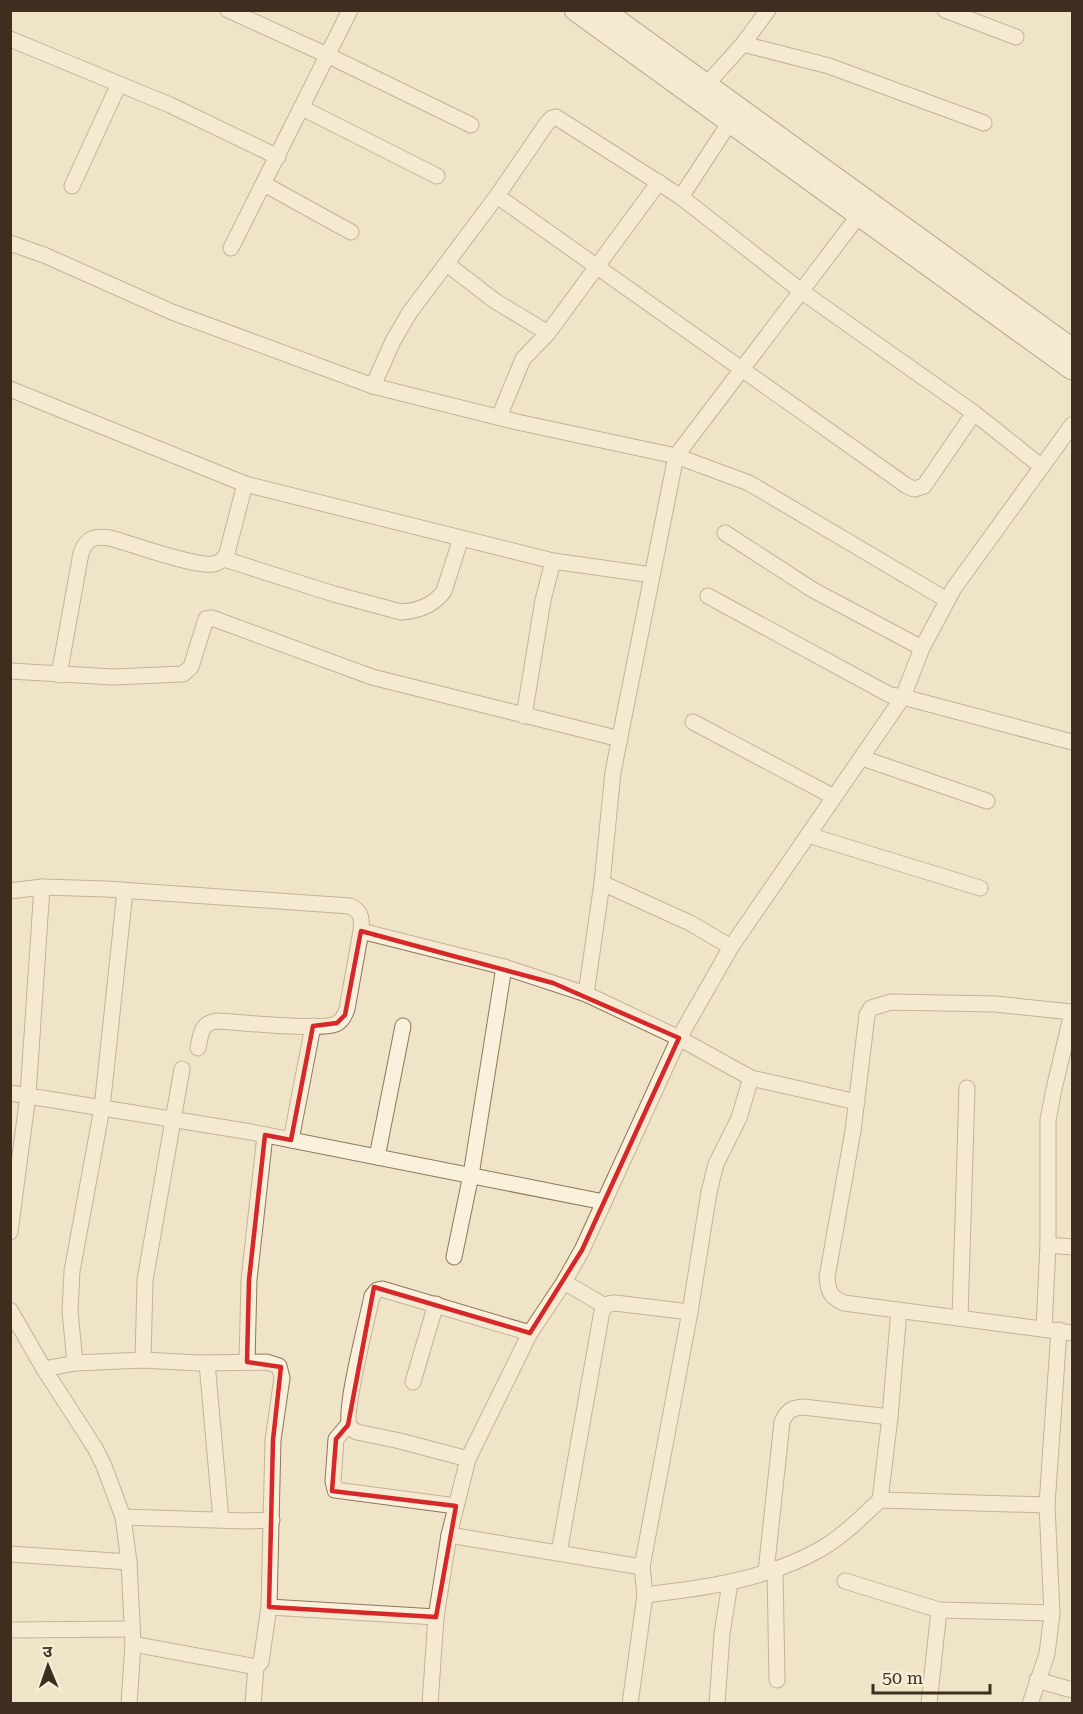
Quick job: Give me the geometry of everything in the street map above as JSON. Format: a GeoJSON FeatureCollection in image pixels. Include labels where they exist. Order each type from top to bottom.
{"type":"FeatureCollection","features":[{"type":"Feature","properties":{"kind":"main road"},"geometry":{"type":"LineString","coordinates":[[574,10],[1072,369]]}},
{"type":"Feature","properties":{"kind":"main road"},"geometry":{"type":"LineString","coordinates":[[603,10],[1072,349]]}},
{"type":"Feature","properties":{"kind":"street"},"geometry":{"type":"LineString","coordinates":[[228,10],[471,125]]}},
{"type":"Feature","properties":{"kind":"street"},"geometry":{"type":"LineString","coordinates":[[231,248],[350,10]]}},
{"type":"Feature","properties":{"kind":"street"},"geometry":{"type":"LineString","coordinates":[[706,85],[743,45],[768,10]]}},
{"type":"Feature","properties":{"kind":"street"},"geometry":{"type":"LineString","coordinates":[[945,10],[1016,37]]}},
{"type":"Feature","properties":{"kind":"street"},"geometry":{"type":"LineString","coordinates":[[10,39],[170,105],[278,157]]}},
{"type":"Feature","properties":{"kind":"street"},"geometry":{"type":"LineString","coordinates":[[743,45],[829,66],[984,123]]}},
{"type":"Feature","properties":{"kind":"street"},"geometry":{"type":"LineString","coordinates":[[72,186],[119,84]]}},
{"type":"Feature","properties":{"kind":"street"},"geometry":{"type":"LineString","coordinates":[[302,108],[437,176]]}},
{"type":"Feature","properties":{"kind":"street"},"geometry":{"type":"LineString","coordinates":[[372,386],[393,341],[410,312],[497,196],[547,123],[554,117],[681,197],[801,291],[974,413],[1042,467]]}},
{"type":"Feature","properties":{"kind":"street"},"geometry":{"type":"LineString","coordinates":[[681,197],[730,122]]}},
{"type":"Feature","properties":{"kind":"street"},"geometry":{"type":"LineString","coordinates":[[499,417],[523,359],[548,333],[659,183]]}},
{"type":"Feature","properties":{"kind":"street"},"geometry":{"type":"LineString","coordinates":[[264,184],[351,232]]}},
{"type":"Feature","properties":{"kind":"street"},"geometry":{"type":"LineString","coordinates":[[497,196],[907,486],[914,489],[924,486],[974,413]]}},
{"type":"Feature","properties":{"kind":"street"},"geometry":{"type":"LineString","coordinates":[[586,994],[602,883],[613,772],[676,456],[859,215]]}},
{"type":"Feature","properties":{"kind":"street"},"geometry":{"type":"LineString","coordinates":[[10,243],[44,255],[172,312],[372,386],[517,422],[676,456],[749,483],[948,600]]}},
{"type":"Feature","properties":{"kind":"street"},"geometry":{"type":"LineString","coordinates":[[447,264],[495,301],[548,333]]}},
{"type":"Feature","properties":{"kind":"street"},"geometry":{"type":"LineString","coordinates":[[10,389],[245,484],[554,561],[652,575]]}},
{"type":"Feature","properties":{"kind":"street"},"geometry":{"type":"LineString","coordinates":[[430,1704],[436,1617],[449,1535],[468,1459],[530,1333],[582,1250],[679,1038],[731,947],[903,697],[922,648],[954,588],[1072,425]]}},
{"type":"Feature","properties":{"kind":"street"},"geometry":{"type":"LineString","coordinates":[[224,559],[245,484]]}},
{"type":"Feature","properties":{"kind":"street"},"geometry":{"type":"LineString","coordinates":[[725,533],[813,590],[922,648]]}},
{"type":"Feature","properties":{"kind":"street"},"geometry":{"type":"LineString","coordinates":[[59,675],[81,553],[84,544],[90,538],[110,538],[201,564],[211,565],[224,559],[334,594],[401,612],[428,605],[439,598],[444,591],[461,538]]}},
{"type":"Feature","properties":{"kind":"street"},"geometry":{"type":"LineString","coordinates":[[524,716],[543,600],[554,561]]}},
{"type":"Feature","properties":{"kind":"street"},"geometry":{"type":"LineString","coordinates":[[708,596],[890,695],[1072,742]]}},
{"type":"Feature","properties":{"kind":"street"},"geometry":{"type":"LineString","coordinates":[[10,671],[113,677],[183,674],[191,668],[206,619],[212,618],[372,677],[620,739]]}},
{"type":"Feature","properties":{"kind":"street"},"geometry":{"type":"LineString","coordinates":[[693,722],[834,797]]}},
{"type":"Feature","properties":{"kind":"street"},"geometry":{"type":"LineString","coordinates":[[862,758],[987,801]]}},
{"type":"Feature","properties":{"kind":"street"},"geometry":{"type":"LineString","coordinates":[[808,835],[980,888]]}},
{"type":"Feature","properties":{"kind":"street"},"geometry":{"type":"LineString","coordinates":[[602,883],[690,923],[731,947]]}},
{"type":"Feature","properties":{"kind":"street"},"geometry":{"type":"LineString","coordinates":[[10,891],[42,887],[124,891],[350,906],[359,912],[362,918],[361,931],[345,1015],[337,1023],[313,1026],[216,1021],[202,1028],[198,1047]]}},
{"type":"Feature","properties":{"kind":"street"},"geometry":{"type":"LineString","coordinates":[[10,1232],[28,1095],[42,887]]}},
{"type":"Feature","properties":{"kind":"street"},"geometry":{"type":"LineString","coordinates":[[75,1363],[70,1311],[72,1271],[102,1108],[124,891]]}},
{"type":"Feature","properties":{"kind":"street"},"geometry":{"type":"LineString","coordinates":[[361,931],[504,967],[586,994],[679,1038],[751,1078],[857,1102]]}},
{"type":"Feature","properties":{"kind":"street"},"geometry":{"type":"LineString","coordinates":[[454,1257],[471,1175],[504,967]]}},
{"type":"Feature","properties":{"kind":"street"},"geometry":{"type":"LineString","coordinates":[[1030,1704],[1047,1654],[1052,1613],[1047,1505],[1058,1330],[1048,1245],[1048,1120],[1072,1013],[995,1004],[891,1002],[871,1008],[867,1014],[857,1102],[827,1277],[828,1291],[844,1303],[1058,1330]]}},
{"type":"Feature","properties":{"kind":"street"},"geometry":{"type":"LineString","coordinates":[[291,1140],[313,1026]]}},
{"type":"Feature","properties":{"kind":"street"},"geometry":{"type":"LineString","coordinates":[[378,1157],[403,1026]]}},
{"type":"Feature","properties":{"kind":"street"},"geometry":{"type":"LineString","coordinates":[[142,1360],[145,1280],[182,1069]]}},
{"type":"Feature","properties":{"kind":"street"},"geometry":{"type":"LineString","coordinates":[[630,1704],[645,1595],[642,1567],[690,1312],[709,1192],[716,1164],[739,1118],[751,1078]]}},
{"type":"Feature","properties":{"kind":"street"},"geometry":{"type":"LineString","coordinates":[[960,1318],[967,1088]]}},
{"type":"Feature","properties":{"kind":"street"},"geometry":{"type":"LineString","coordinates":[[10,1093],[264,1135],[604,1202]]}},
{"type":"Feature","properties":{"kind":"street"},"geometry":{"type":"LineString","coordinates":[[247,1362],[249,1280],[264,1135]]}},
{"type":"Feature","properties":{"kind":"street"},"geometry":{"type":"LineString","coordinates":[[1048,1245],[1072,1247]]}},
{"type":"Feature","properties":{"kind":"street"},"geometry":{"type":"LineString","coordinates":[[564,1282],[605,1306]]}},
{"type":"Feature","properties":{"kind":"street"},"geometry":{"type":"LineString","coordinates":[[456,1506],[335,1490],[333,1481],[336,1439],[348,1425],[353,1384],[374,1292],[382,1289],[530,1333]]}},
{"type":"Feature","properties":{"kind":"street"},"geometry":{"type":"LineString","coordinates":[[559,1553],[602,1311],[605,1306],[615,1303],[690,1312]]}},
{"type":"Feature","properties":{"kind":"street"},"geometry":{"type":"LineString","coordinates":[[413,1382],[436,1304]]}},
{"type":"Feature","properties":{"kind":"street"},"geometry":{"type":"LineString","coordinates":[[10,1310],[104,1466],[123,1517],[129,1562],[133,1644],[129,1704]]}},
{"type":"Feature","properties":{"kind":"street"},"geometry":{"type":"LineString","coordinates":[[880,1500],[899,1310]]}},
{"type":"Feature","properties":{"kind":"street"},"geometry":{"type":"LineString","coordinates":[[44,1369],[75,1363],[142,1360],[247,1362],[279,1366],[281,1371],[273,1440],[269,1607],[261,1662],[256,1667],[253,1704]]}},
{"type":"Feature","properties":{"kind":"street"},"geometry":{"type":"LineString","coordinates":[[207,1363],[221,1521]]}},
{"type":"Feature","properties":{"kind":"street"},"geometry":{"type":"LineString","coordinates":[[777,1680],[771,1571],[782,1422],[786,1413],[793,1408],[803,1407],[890,1417]]}},
{"type":"Feature","properties":{"kind":"street"},"geometry":{"type":"LineString","coordinates":[[348,1425],[352,1431],[468,1459]]}},
{"type":"Feature","properties":{"kind":"street"},"geometry":{"type":"LineString","coordinates":[[645,1595],[730,1583],[771,1571],[820,1550],[880,1500],[1047,1505]]}},
{"type":"Feature","properties":{"kind":"street"},"geometry":{"type":"LineString","coordinates":[[123,1517],[221,1521],[272,1520]]}},
{"type":"Feature","properties":{"kind":"street"},"geometry":{"type":"LineString","coordinates":[[449,1535],[642,1567]]}},
{"type":"Feature","properties":{"kind":"street"},"geometry":{"type":"LineString","coordinates":[[10,1554],[129,1562]]}},
{"type":"Feature","properties":{"kind":"street"},"geometry":{"type":"LineString","coordinates":[[845,1581],[939,1610],[1052,1613]]}},
{"type":"Feature","properties":{"kind":"street"},"geometry":{"type":"LineString","coordinates":[[717,1704],[722,1634],[730,1583]]}},
{"type":"Feature","properties":{"kind":"street"},"geometry":{"type":"LineString","coordinates":[[269,1607],[436,1617]]}},
{"type":"Feature","properties":{"kind":"street"},"geometry":{"type":"LineString","coordinates":[[929,1704],[939,1610]]}},
{"type":"Feature","properties":{"kind":"street"},"geometry":{"type":"LineString","coordinates":[[10,1630],[132,1629]]}},
{"type":"Feature","properties":{"kind":"street"},"geometry":{"type":"LineString","coordinates":[[133,1644],[256,1667]]}},
{"type":"Feature","properties":{"kind":"street"},"geometry":{"type":"LineString","coordinates":[[1037,1680],[1072,1690]]}},
{"type":"Feature","properties":{"kind":"highlighted area"},"geometry":{"type":"Polygon","coordinates":[[[361,931],[553,983],[679,1038],[582,1250],[530,1333],[374,1287],[348,1425],[336,1439],[332,1491],[456,1506],[436,1617],[269,1607],[273,1440],[281,1367],[247,1362],[249,1280],[265,1135],[291,1140],[313,1026],[337,1023],[345,1015],[361,931]]]}}]}
